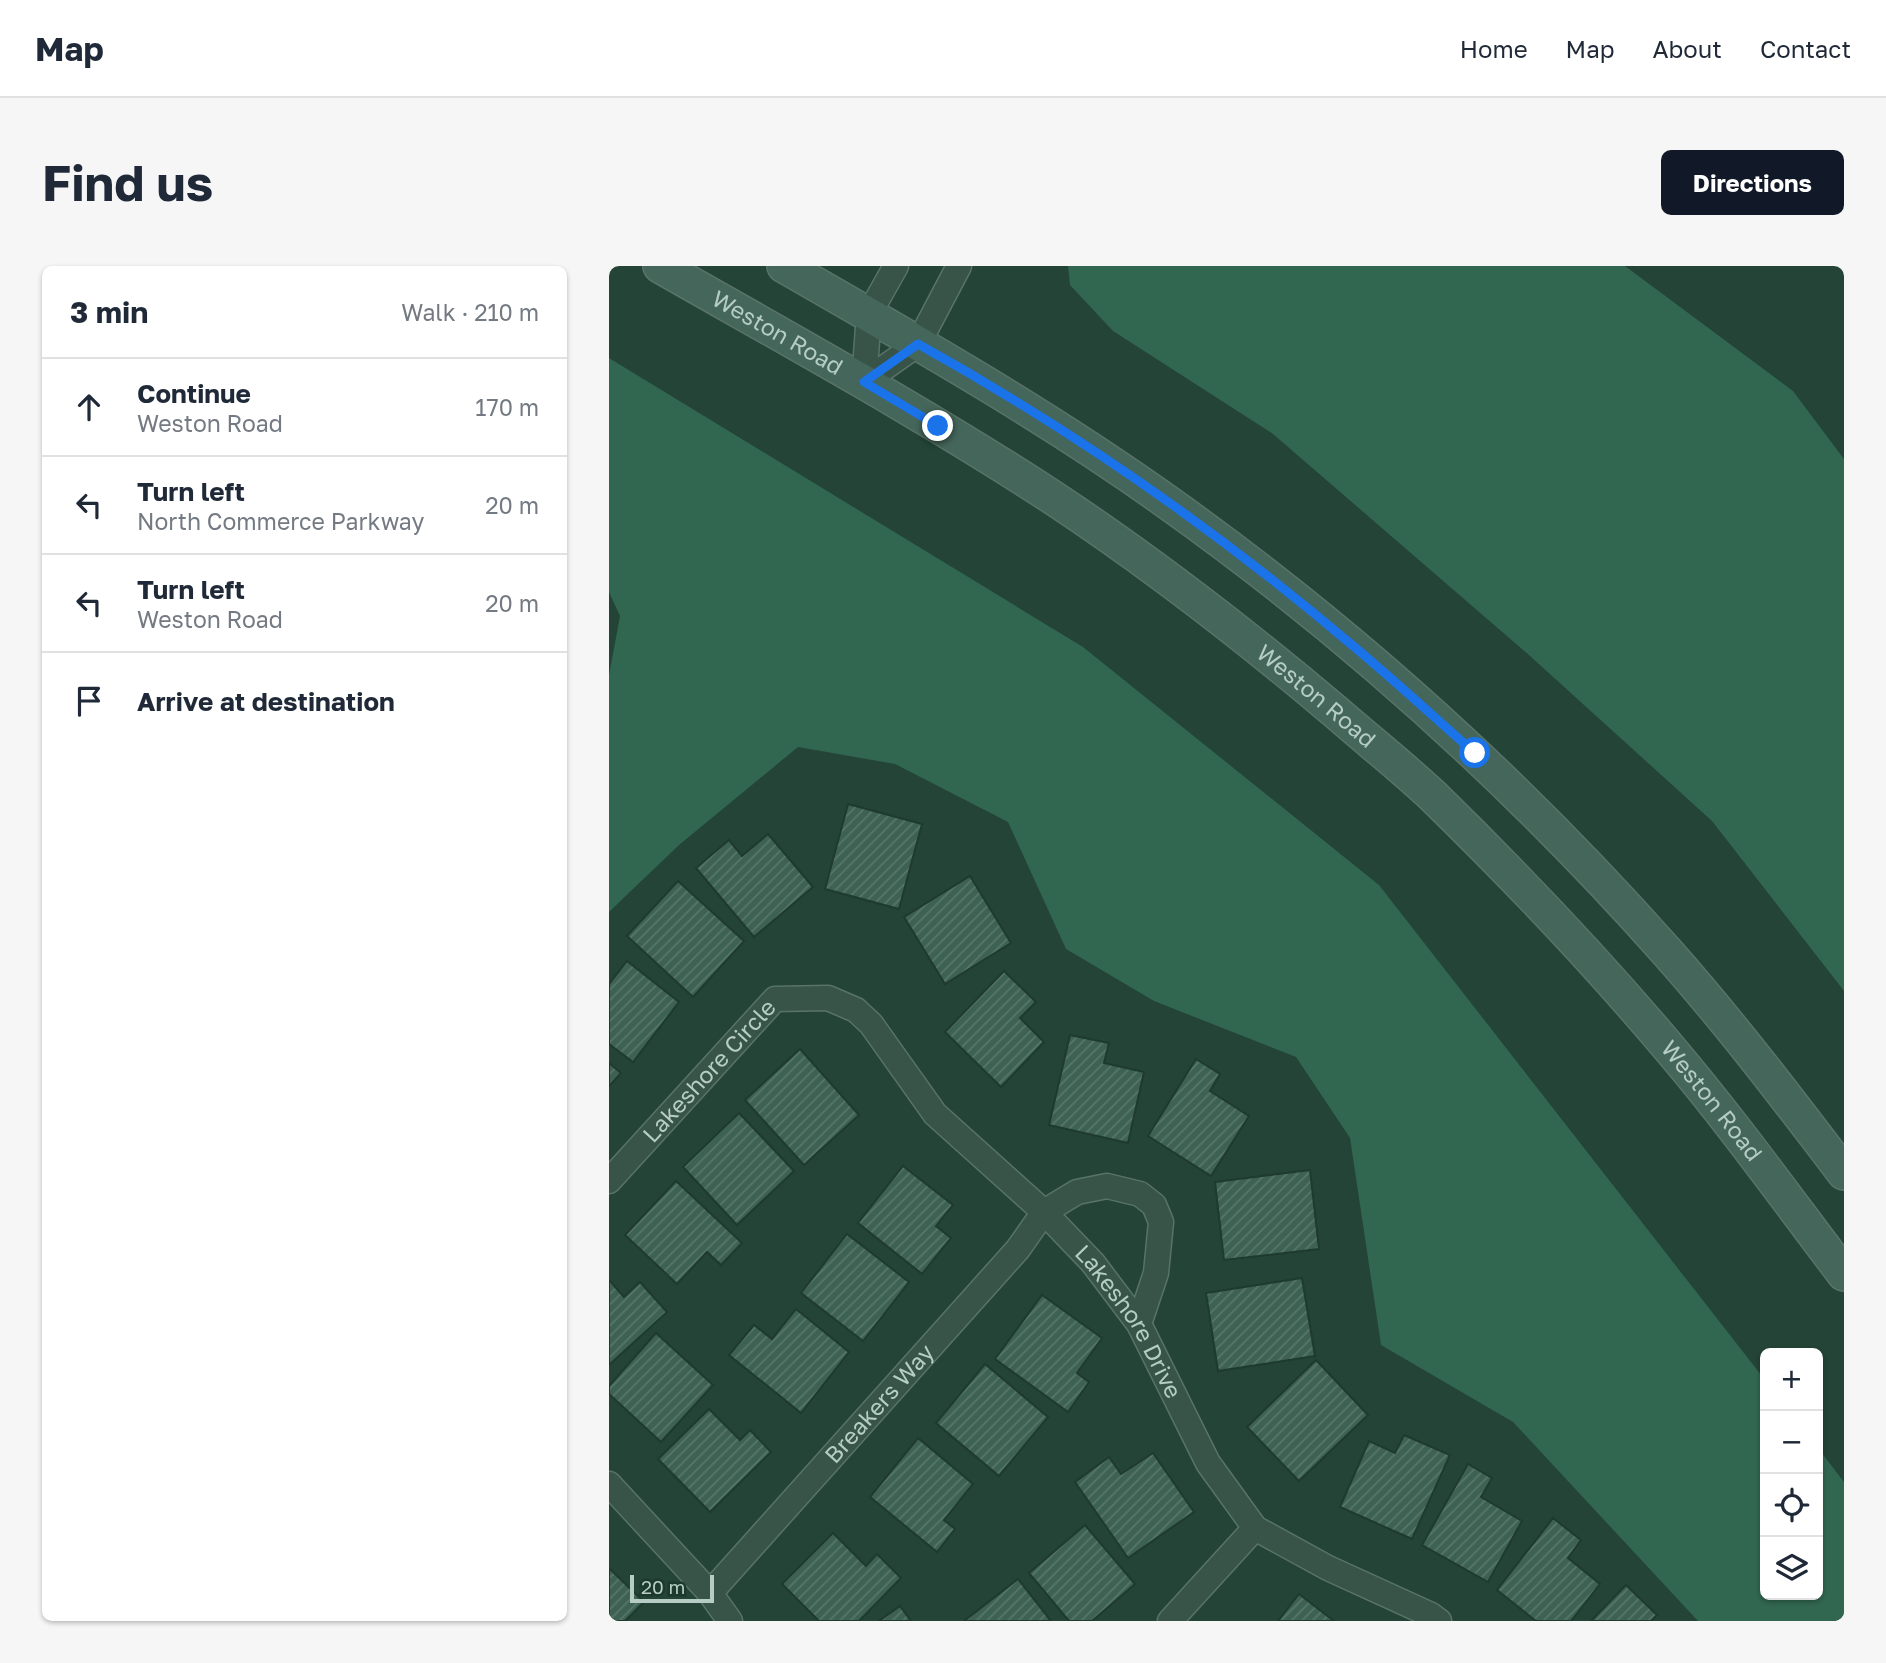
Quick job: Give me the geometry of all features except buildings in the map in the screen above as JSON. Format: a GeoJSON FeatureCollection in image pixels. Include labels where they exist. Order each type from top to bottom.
{"type":"FeatureCollection","features":[{"type":"Feature","properties":{"kind":"main road","name":"Weston Road"},"geometry":{"type":"LineString","coordinates":[[660,266],[977,449],[1133,552],[1291,674],[1430,794],[1565,930],[1727,1119],[1844,1274]]}},
{"type":"Feature","properties":{"kind":"main road"},"geometry":{"type":"LineString","coordinates":[[784,266],[1011,398],[1095,452],[1196,523],[1353,645],[1475,753],[1597,876],[1668,953],[1784,1094],[1844,1173]]}},
{"type":"Feature","properties":{"kind":"street"},"geometry":{"type":"LineString","coordinates":[[864,382],[869,314],[896,266]]}},
{"type":"Feature","properties":{"kind":"street"},"geometry":{"type":"LineString","coordinates":[[864,382],[918,344],[959,266]]}},
{"type":"Feature","properties":{"kind":"street","name":"Lakeshore Circle"},"geometry":{"type":"LineString","coordinates":[[609,1181],[775,999],[828,998]]}},
{"type":"Feature","properties":{"kind":"street","name":"Lakeshore Drive"},"geometry":{"type":"LineString","coordinates":[[828,998],[856,1010],[871,1024],[935,1114],[1044,1212],[1093,1263],[1139,1324],[1208,1464],[1255,1528],[1439,1621]]}},
{"type":"Feature","properties":{"kind":"street"},"geometry":{"type":"LineString","coordinates":[[1044,1212],[1077,1192],[1107,1186],[1140,1194],[1154,1205],[1161,1222],[1156,1273],[1139,1324]]}},
{"type":"Feature","properties":{"kind":"street","name":"Breakers Way"},"geometry":{"type":"LineString","coordinates":[[710,1593],[1018,1250],[1044,1212]]}},
{"type":"Feature","properties":{"kind":"street"},"geometry":{"type":"LineString","coordinates":[[609,1484],[710,1593],[730,1621]]}},
{"type":"Feature","properties":{"kind":"street"},"geometry":{"type":"LineString","coordinates":[[1170,1621],[1255,1528]]}},
{"type":"Feature","properties":{"kind":"shaded area"},"geometry":{"type":"Polygon","coordinates":[[[1068,266],[1625,266],[1793,391],[1844,459],[1844,991],[1712,821],[1530,656],[1273,434],[1113,331],[1070,285],[1068,266]]]}},
{"type":"Feature","properties":{"kind":"shaded area"},"geometry":{"type":"Polygon","coordinates":[[[609,358],[1083,647],[1379,885],[1760,1374],[1760,1600],[1823,1600],[1823,1455],[1844,1482],[1844,1621],[1698,1621],[1513,1422],[1381,1345],[1350,1138],[1296,1057],[1154,1001],[1066,949],[1008,822],[895,764],[798,747],[679,845],[609,912],[609,675],[620,616],[609,592],[609,358]]]}},
{"type":"Feature","properties":{"kind":"route"},"geometry":{"type":"LineString","coordinates":[[938,426],[864,382],[918,344],[1011,398],[1164,500],[1292,596],[1353,645],[1475,753]]}}]}
